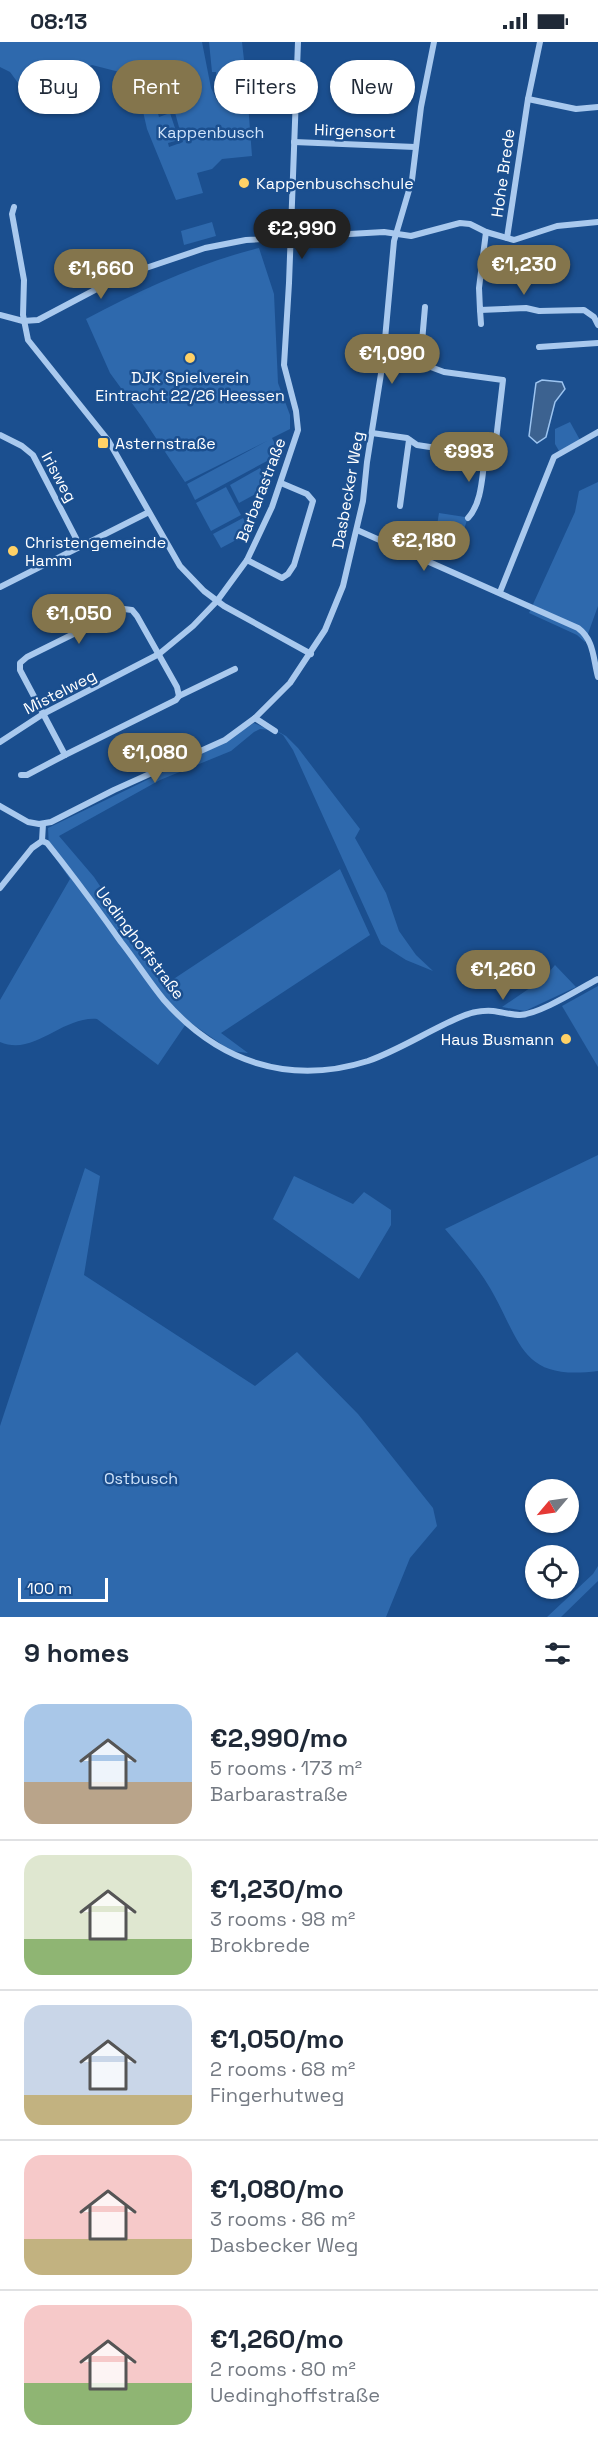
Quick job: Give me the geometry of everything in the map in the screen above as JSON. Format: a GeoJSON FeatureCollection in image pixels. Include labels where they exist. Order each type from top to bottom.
{"type":"FeatureCollection","features":[{"type":"Feature","properties":{"kind":"street","name":"Barbarastraße"},"geometry":{"type":"LineString","coordinates":[[217,601],[247,560],[281,483],[298,430],[296,411],[284,365],[298,42]]}},
{"type":"Feature","properties":{"kind":"street","name":"Dasbecker Weg"},"geometry":{"type":"LineString","coordinates":[[43,824],[59,819],[114,790],[216,744],[255,718],[290,683],[325,630],[343,586],[357,530],[383,361],[396,234],[416,161],[415,147],[434,42]]}},
{"type":"Feature","properties":{"kind":"street","name":"Hohe Brede"},"geometry":{"type":"LineString","coordinates":[[507,238],[528,99],[540,42]]}},
{"type":"Feature","properties":{"kind":"street"},"geometry":{"type":"LineString","coordinates":[[528,99],[576,109],[598,107]]}},
{"type":"Feature","properties":{"kind":"street","name":"Hirgensort"},"geometry":{"type":"LineString","coordinates":[[294,142],[415,147]]}},
{"type":"Feature","properties":{"kind":"street"},"geometry":{"type":"LineString","coordinates":[[14,207],[12,214],[25,288],[23,321],[28,340],[88,412],[118,455],[147,513],[180,566],[204,591],[245,620],[311,654]]}},
{"type":"Feature","properties":{"kind":"street"},"geometry":{"type":"LineString","coordinates":[[0,315],[23,321],[38,320],[114,281],[182,255],[246,240],[384,232],[418,235],[460,223],[470,224],[486,232],[507,238],[519,239],[557,226],[598,222]]}},
{"type":"Feature","properties":{"kind":"street"},"geometry":{"type":"LineString","coordinates":[[480,324],[479,288],[486,232]]}},
{"type":"Feature","properties":{"kind":"street"},"geometry":{"type":"LineString","coordinates":[[420,365],[425,307]]}},
{"type":"Feature","properties":{"kind":"street"},"geometry":{"type":"LineString","coordinates":[[480,310],[526,308],[584,310],[594,317],[598,325]]}},
{"type":"Feature","properties":{"kind":"street"},"geometry":{"type":"LineString","coordinates":[[539,347],[598,343]]}},
{"type":"Feature","properties":{"kind":"street"},"geometry":{"type":"LineString","coordinates":[[372,433],[409,440],[417,445],[494,457],[500,419],[503,380],[444,372],[420,365],[383,361]]}},
{"type":"Feature","properties":{"kind":"street"},"geometry":{"type":"LineString","coordinates":[[500,592],[555,457],[598,432]]}},
{"type":"Feature","properties":{"kind":"street","name":"Irisweg"},"geometry":{"type":"LineString","coordinates":[[0,435],[22,446],[33,455],[81,546]]}},
{"type":"Feature","properties":{"kind":"street"},"geometry":{"type":"LineString","coordinates":[[400,506],[409,440]]}},
{"type":"Feature","properties":{"kind":"street"},"geometry":{"type":"LineString","coordinates":[[468,518],[478,500],[485,456]]}},
{"type":"Feature","properties":{"kind":"street"},"geometry":{"type":"LineString","coordinates":[[247,560],[282,578],[294,565],[313,501],[308,494],[281,483]]}},
{"type":"Feature","properties":{"kind":"street"},"geometry":{"type":"LineString","coordinates":[[0,587],[147,513]]}},
{"type":"Feature","properties":{"kind":"street"},"geometry":{"type":"LineString","coordinates":[[357,530],[569,623],[584,633],[591,643],[598,676]]}},
{"type":"Feature","properties":{"kind":"street","name":"Mistelweg"},"geometry":{"type":"LineString","coordinates":[[0,742],[43,714],[159,654],[193,626],[217,601]]}},
{"type":"Feature","properties":{"kind":"street"},"geometry":{"type":"LineString","coordinates":[[65,755],[20,670],[20,663],[27,657],[124,609],[134,612],[177,687],[179,696]]}},
{"type":"Feature","properties":{"kind":"street"},"geometry":{"type":"LineString","coordinates":[[21,775],[27,775],[235,669]]}},
{"type":"Feature","properties":{"kind":"street"},"geometry":{"type":"LineString","coordinates":[[255,718],[274,731]]}},
{"type":"Feature","properties":{"kind":"street"},"geometry":{"type":"LineString","coordinates":[[0,806],[28,822],[43,824],[42,841],[32,848],[0,888]]}},
{"type":"Feature","properties":{"kind":"street","name":"Uedinghoffstraße"},"geometry":{"type":"LineString","coordinates":[[42,841],[47,843],[62,861],[147,978],[175,1011],[211,1042],[247,1062],[298,1071],[332,1069],[368,1060],[472,1013],[493,1011],[527,1014],[598,979]]}},
{"type":"Feature","properties":{"kind":"green space","name":"Kappenbusch"},"geometry":{"type":"Polygon","coordinates":[[[0,42],[202,42],[214,94],[214,114],[249,114],[252,156],[222,159],[212,169],[197,173],[203,193],[176,200],[147,129],[144,114],[158,114],[159,117],[170,114],[179,140],[168,143],[169,147],[183,142],[175,114],[202,114],[202,60],[112,60],[112,70],[100,67],[100,60],[18,60],[18,83],[10,72],[0,67],[0,42]]]}},
{"type":"Feature","properties":{"kind":"green space","name":"Kappenbusch"},"geometry":{"type":"Polygon","coordinates":[[[209,42],[242,42],[244,60],[214,60],[214,72],[212,72],[209,42]]]}},
{"type":"Feature","properties":{"kind":"green space"},"geometry":{"type":"Polygon","coordinates":[[[212,222],[216,236],[184,245],[181,231],[212,222]]]}},
{"type":"Feature","properties":{"kind":"green space","name":"DJK Spielverein Eintracht 22/26 Heessen"},"geometry":{"type":"Polygon","coordinates":[[[259,248],[274,294],[278,383],[290,415],[290,429],[272,438],[280,454],[195,500],[187,484],[267,441],[185,482],[110,373],[86,319],[170,278],[214,261],[259,248]]]}},
{"type":"Feature","properties":{"kind":"green space"},"geometry":{"type":"Polygon","coordinates":[[[570,422],[580,440],[559,451],[555,444],[555,429],[570,422]]]}},
{"type":"Feature","properties":{"kind":"green space"},"geometry":{"type":"Polygon","coordinates":[[[260,468],[270,486],[239,503],[230,485],[260,468]]]}},
{"type":"Feature","properties":{"kind":"green space"},"geometry":{"type":"Polygon","coordinates":[[[598,482],[598,606],[585,642],[577,635],[529,613],[575,512],[579,491],[598,482]]]}},
{"type":"Feature","properties":{"kind":"green space"},"geometry":{"type":"Polygon","coordinates":[[[226,487],[241,515],[211,531],[196,503],[226,487]]]}},
{"type":"Feature","properties":{"kind":"green space"},"geometry":{"type":"Polygon","coordinates":[[[439,513],[465,517],[467,520],[460,542],[436,532],[439,513]]]}},
{"type":"Feature","properties":{"kind":"green space"},"geometry":{"type":"Polygon","coordinates":[[[243,518],[251,532],[221,548],[213,534],[243,518]]]}},
{"type":"Feature","properties":{"kind":"green space"},"geometry":{"type":"Polygon","coordinates":[[[254,723],[270,730],[260,729],[254,732],[231,751],[160,780],[59,836],[94,877],[108,898],[122,927],[163,986],[340,869],[370,935],[221,1033],[248,1053],[231,1051],[188,1021],[158,1065],[97,1019],[72,1023],[25,1044],[12,1045],[0,1042],[0,1000],[70,879],[49,849],[48,828],[221,744],[254,723]]]}},
{"type":"Feature","properties":{"kind":"green space"},"geometry":{"type":"Polygon","coordinates":[[[263,723],[286,736],[298,748],[360,829],[355,838],[386,893],[399,931],[416,955],[433,971],[406,960],[381,944],[293,750],[283,735],[263,723]]]}},
{"type":"Feature","properties":{"kind":"green space"},"geometry":{"type":"Polygon","coordinates":[[[555,965],[576,987],[525,1011],[502,1007],[543,979],[555,965]]]}},
{"type":"Feature","properties":{"kind":"green space"},"geometry":{"type":"Polygon","coordinates":[[[598,986],[598,1067],[562,1006],[598,986]]]}},
{"type":"Feature","properties":{"kind":"green space"},"geometry":{"type":"Polygon","coordinates":[[[598,1155],[598,1371],[572,1373],[553,1370],[538,1364],[527,1354],[485,1280],[445,1229],[598,1155]]]}},
{"type":"Feature","properties":{"kind":"green space","name":"Ostbusch"},"geometry":{"type":"Polygon","coordinates":[[[85,1168],[100,1176],[84,1275],[255,1386],[297,1352],[358,1414],[433,1508],[437,1526],[410,1558],[386,1617],[0,1617],[0,1426],[85,1168]]]}},
{"type":"Feature","properties":{"kind":"green space"},"geometry":{"type":"Polygon","coordinates":[[[294,1176],[353,1204],[364,1192],[391,1210],[391,1225],[359,1279],[273,1219],[294,1176]]]}},
{"type":"Feature","properties":{"kind":"green space"},"geometry":{"type":"Polygon","coordinates":[[[598,1566],[598,1581],[561,1617],[547,1617],[566,1599],[579,1599],[579,1587],[598,1566]]]}},
{"type":"Feature","properties":{"kind":"shaded area"},"geometry":{"type":"Polygon","coordinates":[[[542,380],[562,382],[565,389],[555,402],[546,437],[537,443],[529,436],[536,383],[542,380]]]}},
{"type":"Feature","properties":{"kind":"place","name":"Kappenbuschschule"},"geometry":{"type":"Point","coordinates":[244,183]}},
{"type":"Feature","properties":{"kind":"place","name":"DJK Spielverein Eintracht 22/26 Heessen"},"geometry":{"type":"Point","coordinates":[190,358]}},
{"type":"Feature","properties":{"kind":"place","name":"Asternstraße"},"geometry":{"type":"Point","coordinates":[103,443]}},
{"type":"Feature","properties":{"kind":"place","name":"Christengemeinde Hamm"},"geometry":{"type":"Point","coordinates":[13,551]}},
{"type":"Feature","properties":{"kind":"place","name":"Haus Busmann"},"geometry":{"type":"Point","coordinates":[566,1039]}}]}
